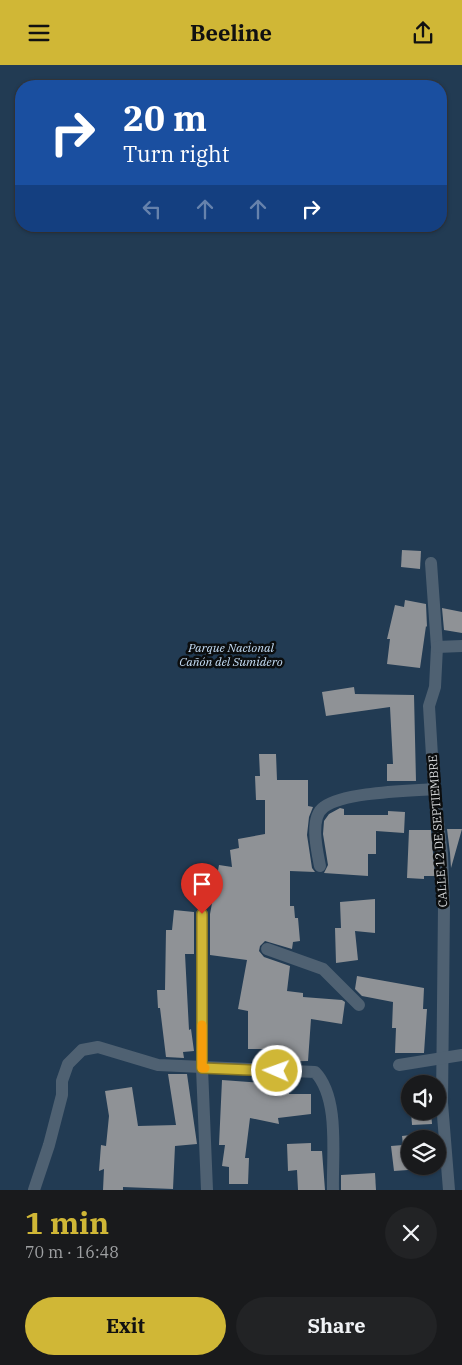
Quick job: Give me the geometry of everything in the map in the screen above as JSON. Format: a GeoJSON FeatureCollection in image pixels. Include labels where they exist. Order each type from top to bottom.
{"type":"FeatureCollection","features":[{"type":"Feature","properties":{"kind":"street","name":"CALLE 12 DE SEPTIEMBRE"},"geometry":{"type":"LineString","coordinates":[[431,563],[437,647],[435,687],[429,705],[434,789],[442,854],[444,905],[442,1103],[449,1190]]}},
{"type":"Feature","properties":{"kind":"street"},"geometry":{"type":"LineString","coordinates":[[437,647],[462,646]]}},
{"type":"Feature","properties":{"kind":"street"},"geometry":{"type":"LineString","coordinates":[[320,866],[314,841],[317,817],[323,807],[340,800],[369,795],[434,789]]}},
{"type":"Feature","properties":{"kind":"street"},"geometry":{"type":"LineString","coordinates":[[202,914],[202,1068],[207,1190]]}},
{"type":"Feature","properties":{"kind":"street"},"geometry":{"type":"LineString","coordinates":[[267,949],[323,969],[359,1005]]}},
{"type":"Feature","properties":{"kind":"street"},"geometry":{"type":"LineString","coordinates":[[34,1190],[49,1145],[62,1095],[62,1081],[68,1064],[82,1050],[98,1047],[158,1065],[315,1073],[324,1083],[331,1113],[333,1190]]}},
{"type":"Feature","properties":{"kind":"street"},"geometry":{"type":"LineString","coordinates":[[399,1065],[462,1055]]}},
{"type":"Feature","properties":{"kind":"green space","name":"Parque Nacional Cañón del Sumidero"},"geometry":{"type":"Polygon","coordinates":[[[0,65],[462,65],[462,1190],[0,1190],[0,65]]]}},
{"type":"Feature","properties":{"kind":"building"},"geometry":{"type":"Polygon","coordinates":[[[402,550],[421,551],[420,569],[401,567],[402,550]]]}},
{"type":"Feature","properties":{"kind":"building"},"geometry":{"type":"Polygon","coordinates":[[[405,600],[426,604],[427,627],[420,668],[387,664],[390,639],[387,639],[395,605],[404,607],[405,600]]]}},
{"type":"Feature","properties":{"kind":"building"},"geometry":{"type":"Polygon","coordinates":[[[442,608],[462,612],[462,633],[444,630],[442,608]]]}},
{"type":"Feature","properties":{"kind":"building"},"geometry":{"type":"Polygon","coordinates":[[[354,687],[355,694],[414,695],[416,781],[387,781],[387,764],[393,764],[390,707],[326,716],[322,692],[354,687]]]}},
{"type":"Feature","properties":{"kind":"building"},"geometry":{"type":"Polygon","coordinates":[[[259,754],[276,754],[277,780],[308,780],[308,806],[313,807],[309,817],[307,835],[312,868],[315,872],[290,871],[290,906],[294,906],[295,918],[298,918],[300,941],[293,942],[292,949],[265,941],[260,946],[259,951],[264,957],[290,966],[287,991],[303,993],[303,997],[342,1000],[345,1002],[342,1024],[311,1019],[308,1061],[265,1062],[266,1049],[248,1049],[248,1011],[238,1009],[247,960],[210,955],[210,914],[219,865],[232,867],[230,850],[239,848],[238,839],[265,834],[265,800],[256,800],[255,776],[260,776],[259,754]]]}},
{"type":"Feature","properties":{"kind":"building"},"geometry":{"type":"Polygon","coordinates":[[[340,808],[344,809],[344,815],[388,815],[388,811],[405,812],[404,833],[376,831],[376,854],[368,854],[368,876],[324,873],[328,865],[323,834],[324,821],[329,814],[340,808]]]}},
{"type":"Feature","properties":{"kind":"building"},"geometry":{"type":"Polygon","coordinates":[[[447,829],[462,829],[451,868],[450,853],[447,829]]]}},
{"type":"Feature","properties":{"kind":"building"},"geometry":{"type":"Polygon","coordinates":[[[409,830],[431,830],[435,876],[424,876],[424,879],[407,878],[409,830]]]}},
{"type":"Feature","properties":{"kind":"building"},"geometry":{"type":"Polygon","coordinates":[[[375,899],[375,933],[355,931],[358,960],[336,963],[335,928],[341,928],[340,902],[375,899]]]}},
{"type":"Feature","properties":{"kind":"building"},"geometry":{"type":"Polygon","coordinates":[[[174,910],[194,912],[194,954],[185,954],[189,1030],[191,1029],[194,1051],[183,1052],[184,1058],[166,1057],[160,1008],[158,1008],[157,990],[165,990],[166,930],[172,930],[174,910]]]}},
{"type":"Feature","properties":{"kind":"building"},"geometry":{"type":"Polygon","coordinates":[[[357,976],[424,988],[423,1009],[427,1009],[424,1053],[395,1053],[396,1028],[392,1028],[393,1002],[362,996],[355,989],[357,976]]]}},
{"type":"Feature","properties":{"kind":"building"},"geometry":{"type":"Polygon","coordinates":[[[168,1074],[187,1074],[197,1144],[175,1146],[173,1189],[123,1187],[123,1190],[103,1190],[104,1169],[99,1171],[101,1145],[106,1146],[109,1116],[105,1091],[132,1087],[138,1126],[176,1125],[168,1074]]]}},
{"type":"Feature","properties":{"kind":"building"},"geometry":{"type":"Polygon","coordinates":[[[264,1078],[289,1079],[289,1094],[311,1094],[311,1114],[278,1118],[279,1124],[250,1118],[245,1158],[249,1158],[248,1184],[229,1184],[229,1167],[222,1166],[225,1145],[219,1145],[222,1080],[264,1083],[264,1078]]]}},
{"type":"Feature","properties":{"kind":"building"},"geometry":{"type":"Polygon","coordinates":[[[412,1120],[432,1120],[432,1124],[412,1125],[412,1120]]]}},
{"type":"Feature","properties":{"kind":"building"},"geometry":{"type":"Polygon","coordinates":[[[311,1143],[311,1151],[322,1151],[325,1190],[298,1190],[297,1170],[288,1171],[287,1144],[311,1143]]]}},
{"type":"Feature","properties":{"kind":"building"},"geometry":{"type":"Polygon","coordinates":[[[401,1145],[401,1170],[394,1171],[391,1146],[401,1145]]]}},
{"type":"Feature","properties":{"kind":"building"},"geometry":{"type":"Polygon","coordinates":[[[375,1173],[376,1190],[341,1190],[341,1175],[375,1173]]]}},
{"type":"Feature","properties":{"kind":"slow traffic"},"geometry":{"type":"LineString","coordinates":[[202,1025],[202,1068],[205,1068]]}},
{"type":"Feature","properties":{"kind":"route"},"geometry":{"type":"LineString","coordinates":[[202,914],[202,1068],[277,1071]]}}]}
